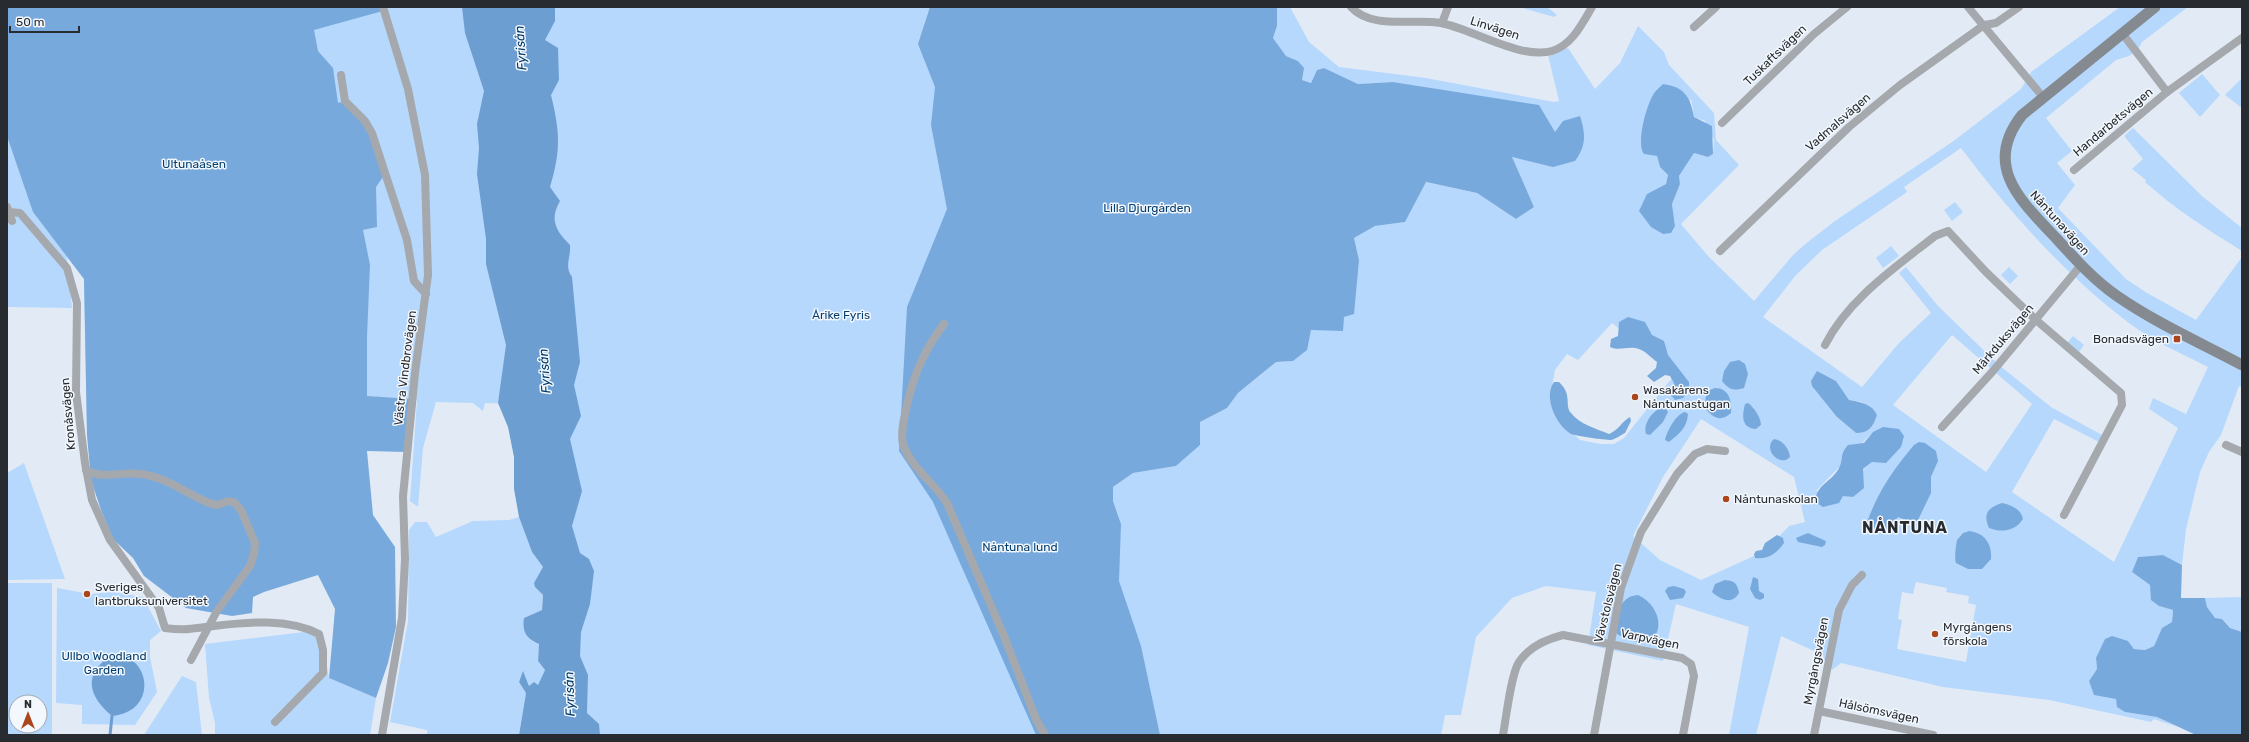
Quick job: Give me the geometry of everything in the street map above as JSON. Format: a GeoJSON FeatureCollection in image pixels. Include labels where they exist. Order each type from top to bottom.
{"type":"FeatureCollection","features":[{"type":"Feature","properties":{"kind":"street","name":"Västra Vindbrovägen"},"geometry":{"type":"LineString","coordinates":[[382,735],[402,618],[405,559],[403,496],[415,373],[428,275],[425,175],[408,89],[383,7]]}},
{"type":"Feature","properties":{"kind":"street","name":"Linvägen"},"geometry":{"type":"LineString","coordinates":[[1350,7],[1370,19],[1442,23],[1502,44],[1545,52],[1560,47],[1574,36],[1592,7]]}},
{"type":"Feature","properties":{"kind":"street"},"geometry":{"type":"LineString","coordinates":[[1442,23],[1448,7]]}},
{"type":"Feature","properties":{"kind":"street"},"geometry":{"type":"LineString","coordinates":[[1694,27],[1716,7]]}},
{"type":"Feature","properties":{"kind":"street","name":"Tuskaftsvägen"},"geometry":{"type":"LineString","coordinates":[[1722,123],[1814,34],[1847,7]]}},
{"type":"Feature","properties":{"kind":"street"},"geometry":{"type":"LineString","coordinates":[[1968,7],[2043,97]]}},
{"type":"Feature","properties":{"kind":"street","name":"Vadmalsvägen"},"geometry":{"type":"LineString","coordinates":[[1720,251],[1849,127],[1900,85],[1984,25],[1996,23],[2019,7]]}},
{"type":"Feature","properties":{"kind":"street","name":"Nåntunavägen"},"geometry":{"type":"LineString","coordinates":[[2155,7],[2022,115],[2008,138],[2005,150],[2008,175],[2015,191],[2025,205],[2081,265],[2116,296],[2242,365]]}},
{"type":"Feature","properties":{"kind":"street","name":"Handarbetsvägen"},"geometry":{"type":"LineString","coordinates":[[2122,33],[2168,92]]}},
{"type":"Feature","properties":{"kind":"street","name":"Handarbetsvägen"},"geometry":{"type":"LineString","coordinates":[[2074,170],[2168,92],[2242,38]]}},
{"type":"Feature","properties":{"kind":"street"},"geometry":{"type":"LineString","coordinates":[[341,75],[345,101],[365,121],[372,134],[407,240],[414,281],[426,294]]}},
{"type":"Feature","properties":{"kind":"street"},"geometry":{"type":"LineString","coordinates":[[8,210],[12,221]]}},
{"type":"Feature","properties":{"kind":"street","name":"Kronåsvägen"},"geometry":{"type":"LineString","coordinates":[[8,210],[20,212],[67,268],[77,303],[76,392],[86,470],[92,500],[110,540],[159,608],[165,628],[184,631],[209,626]]}},
{"type":"Feature","properties":{"kind":"street"},"geometry":{"type":"LineString","coordinates":[[1825,345],[1841,319],[1860,299],[1902,262],[1944,231],[1948,231],[1986,272],[2036,320],[2116,386],[2122,396],[2122,405],[2064,515]]}},
{"type":"Feature","properties":{"kind":"street","name":"Märkduksvägen"},"geometry":{"type":"LineString","coordinates":[[1942,427],[1993,371],[2081,265]]}},
{"type":"Feature","properties":{"kind":"street"},"geometry":{"type":"LineString","coordinates":[[944,324],[930,343],[912,382],[902,425],[903,446],[911,460],[939,491],[947,503],[1004,636],[1036,719],[1045,735]]}},
{"type":"Feature","properties":{"kind":"street"},"geometry":{"type":"LineString","coordinates":[[2226,445],[2242,452]]}},
{"type":"Feature","properties":{"kind":"street","name":"Vävstolsvägen"},"geometry":{"type":"LineString","coordinates":[[1594,735],[1621,588],[1641,532],[1677,474],[1690,458],[1707,449],[1725,451]]}},
{"type":"Feature","properties":{"kind":"street"},"geometry":{"type":"LineString","coordinates":[[86,470],[94,475],[141,474],[160,479],[209,503],[217,505],[229,502],[235,503],[241,510],[255,543],[254,554],[250,566],[217,611],[191,660]]}},
{"type":"Feature","properties":{"kind":"street","name":"Myrgångsvägen"},"geometry":{"type":"LineString","coordinates":[[1814,735],[1829,666],[1831,642],[1839,610],[1852,585],[1862,575]]}},
{"type":"Feature","properties":{"kind":"street"},"geometry":{"type":"LineString","coordinates":[[209,626],[270,623],[309,629],[319,634],[323,650],[323,673],[275,722]]}},
{"type":"Feature","properties":{"kind":"street","name":"Varpvägen"},"geometry":{"type":"LineString","coordinates":[[1503,735],[1518,663],[1530,650],[1547,639],[1563,635],[1682,658],[1691,664],[1694,676],[1683,735]]}},
{"type":"Feature","properties":{"kind":"street","name":"Hålsömsvägen"},"geometry":{"type":"LineString","coordinates":[[1819,711],[1933,735]]}},
{"type":"Feature","properties":{"kind":"green space","name":"Årike Fyris"},"geometry":{"type":"Polygon","coordinates":[[[7,7],[1259,7],[1102,481],[1121,524],[1113,501],[1113,487],[1133,473],[1176,466],[1200,445],[1200,422],[1227,408],[1238,393],[1276,362],[1293,361],[1311,330],[1344,317],[1359,260],[1354,238],[1375,226],[1405,222],[1425,182],[1477,193],[1516,219],[1534,207],[1511,157],[1553,166],[1575,161],[1555,132],[1435,89],[1393,82],[1358,84],[1324,68],[1317,70],[1311,83],[1302,80],[1303,68],[1298,61],[1286,56],[1273,38],[1277,26],[1277,7],[1290,7],[1309,42],[1339,67],[1426,78],[1554,102],[1559,101],[1548,55],[1568,48],[1595,89],[1620,63],[1638,26],[1664,52],[1669,65],[1714,113],[1716,140],[1739,165],[1681,224],[1708,256],[1754,301],[1793,255],[1804,245],[1835,221],[1955,140],[2021,89],[2031,72],[2120,7],[2188,7],[2142,42],[2135,52],[2116,60],[2046,118],[2072,151],[2057,163],[2075,185],[2058,208],[2126,279],[2147,293],[2196,320],[2242,257],[2242,387],[2239,386],[2221,435],[2209,452],[2200,472],[2186,529],[2182,565],[2163,555],[2138,557],[2132,572],[2150,585],[2159,606],[2173,610],[2172,622],[2162,628],[2154,646],[2145,650],[2134,649],[2128,641],[2096,658],[2097,669],[2089,681],[2116,699],[2125,712],[2157,717],[2177,727],[2154,719],[2151,722],[2049,700],[1943,687],[1841,663],[1832,670],[1825,663],[1823,655],[1781,636],[1756,735],[1729,735],[1749,627],[1676,604],[1663,661],[1588,645],[1596,592],[1546,586],[1512,598],[1476,637],[1461,715],[1445,715],[1441,735],[571,735],[546,405],[485,403],[483,411],[473,403],[436,402],[423,448],[418,507],[410,501],[417,400],[90,463],[87,435],[84,279],[67,257],[72,308],[7,307],[7,7]],[[1691,99],[1657,156],[1660,167],[1668,175],[1666,184],[1647,194],[1675,226],[1672,204],[1680,184],[1679,176],[1694,153],[1708,157],[1713,154],[1714,140],[1705,121],[1694,117],[1691,99]],[[1961,148],[1904,187],[1907,192],[1822,250],[1796,275],[1763,317],[1862,387],[1899,343],[1931,313],[1899,273],[1906,267],[1938,306],[1999,365],[2051,407],[2102,435],[2099,442],[2054,419],[2012,492],[2114,562],[2178,428],[2149,409],[2153,398],[2186,414],[2208,367],[2160,343],[2142,332],[2085,287],[2020,220],[1961,148]],[[1612,323],[1578,360],[1567,354],[1555,370],[1552,386],[1570,431],[1580,440],[1601,444],[1614,444],[1624,438],[1676,373],[1612,323]],[[1952,335],[1893,405],[1986,472],[2032,404],[1952,335]],[[1817,371],[1837,417],[1856,433],[1864,432],[1870,428],[1877,415],[1862,402],[1849,400],[1836,381],[1817,371]],[[1753,406],[1751,428],[1756,429],[1761,425],[1753,406]],[[1701,419],[1663,477],[1633,536],[1660,560],[1701,580],[1765,551],[1789,526],[1805,522],[1794,477],[1701,419]],[[1873,432],[1816,491],[1853,497],[1863,488],[1863,470],[1872,462],[1873,432]],[[1938,461],[1898,517],[1912,523],[1931,484],[1931,477],[1938,461]],[[1969,531],[1963,533],[1957,540],[1957,552],[1955,559],[1969,531]],[[1916,582],[1913,594],[1902,592],[1898,619],[1902,620],[1897,649],[1966,662],[1976,605],[1968,603],[1969,596],[1946,592],[1947,588],[1916,582]]]}},
{"type":"Feature","properties":{"kind":"green space","name":"Ultunaåsen"},"geometry":{"type":"Polygon","coordinates":[[[7,7],[383,7],[384,10],[379,12],[314,30],[318,51],[333,68],[338,103],[345,101],[365,121],[385,174],[376,187],[377,227],[363,230],[370,265],[367,337],[367,396],[412,399],[407,452],[367,451],[373,515],[395,547],[396,627],[388,663],[376,698],[329,678],[335,609],[318,575],[264,592],[253,597],[252,613],[232,616],[186,608],[144,576],[133,558],[113,539],[91,480],[87,435],[84,279],[33,212],[7,136],[7,7]]]}},
{"type":"Feature","properties":{"kind":"green space","name":"Lilla Djurgården"},"geometry":{"type":"Polygon","coordinates":[[[930,7],[1277,7],[1277,26],[1273,38],[1286,56],[1298,61],[1304,68],[1302,80],[1311,83],[1317,70],[1324,68],[1358,84],[1393,82],[1539,105],[1555,132],[1563,121],[1580,116],[1584,140],[1579,155],[1575,161],[1553,167],[1512,157],[1534,207],[1516,219],[1477,193],[1426,182],[1405,222],[1375,226],[1354,238],[1359,260],[1354,314],[1344,317],[1343,331],[1311,330],[1307,350],[1293,361],[1276,362],[1238,393],[1227,408],[1200,422],[1200,445],[1176,466],[1133,473],[1113,487],[1113,501],[1121,524],[1119,581],[1141,646],[1160,735],[1036,735],[933,502],[899,451],[907,307],[947,209],[931,125],[935,87],[918,44],[930,7]]]}},
{"type":"Feature","properties":{"kind":"green space"},"geometry":{"type":"Polygon","coordinates":[[[1519,7],[1547,7],[1557,15],[1554,17],[1519,7]]]}},
{"type":"Feature","properties":{"kind":"green space"},"geometry":{"type":"Polygon","coordinates":[[[2202,74],[2220,95],[2200,117],[2179,93],[2202,74]]]}},
{"type":"Feature","properties":{"kind":"green space"},"geometry":{"type":"Polygon","coordinates":[[[2242,78],[2242,108],[2225,95],[2242,78]]]}},
{"type":"Feature","properties":{"kind":"green space"},"geometry":{"type":"Polygon","coordinates":[[[1663,84],[1670,85],[1681,90],[1691,104],[1694,117],[1712,126],[1713,154],[1708,157],[1694,153],[1679,176],[1680,184],[1672,204],[1675,226],[1671,233],[1663,234],[1651,227],[1639,211],[1647,194],[1666,184],[1668,175],[1660,167],[1657,156],[1644,154],[1641,142],[1641,134],[1650,101],[1656,91],[1663,84]]]}},
{"type":"Feature","properties":{"kind":"green space"},"geometry":{"type":"Polygon","coordinates":[[[2133,128],[2203,197],[2242,228],[2242,251],[2180,210],[2156,192],[2145,182],[2146,180],[2132,169],[2143,159],[2125,137],[2125,135],[2133,128]]]}},
{"type":"Feature","properties":{"kind":"green space"},"geometry":{"type":"Polygon","coordinates":[[[1955,202],[1963,212],[1952,221],[1944,210],[1955,202]]]}},
{"type":"Feature","properties":{"kind":"green space"},"geometry":{"type":"Polygon","coordinates":[[[1891,246],[1899,256],[1883,268],[1876,258],[1891,246]]]}},
{"type":"Feature","properties":{"kind":"green space"},"geometry":{"type":"Polygon","coordinates":[[[2009,267],[2018,276],[2010,284],[2001,275],[2009,267]]]}},
{"type":"Feature","properties":{"kind":"green space"},"geometry":{"type":"Polygon","coordinates":[[[1628,317],[1645,322],[1652,335],[1664,341],[1668,355],[1689,382],[1689,389],[1683,398],[1675,400],[1670,394],[1674,383],[1670,376],[1665,375],[1654,382],[1647,376],[1656,368],[1657,362],[1644,352],[1635,348],[1616,349],[1610,347],[1611,339],[1618,336],[1619,322],[1628,317]]]}},
{"type":"Feature","properties":{"kind":"green space"},"geometry":{"type":"Polygon","coordinates":[[[2073,336],[2084,345],[2079,352],[2067,343],[2073,336]]]}},
{"type":"Feature","properties":{"kind":"green space"},"geometry":{"type":"Polygon","coordinates":[[[1739,360],[1745,364],[1748,374],[1744,388],[1732,389],[1722,381],[1724,371],[1730,362],[1739,360]]]}},
{"type":"Feature","properties":{"kind":"green space"},"geometry":{"type":"Polygon","coordinates":[[[1817,371],[1836,381],[1849,400],[1862,403],[1875,411],[1877,415],[1870,428],[1864,432],[1856,433],[1837,417],[1812,386],[1811,381],[1817,371]]]}},
{"type":"Feature","properties":{"kind":"green space"},"geometry":{"type":"Polygon","coordinates":[[[1554,382],[1559,382],[1566,391],[1568,407],[1574,417],[1588,426],[1609,434],[1630,417],[1631,421],[1625,433],[1611,440],[1571,434],[1560,424],[1553,410],[1550,395],[1554,382]]]}},
{"type":"Feature","properties":{"kind":"green space"},"geometry":{"type":"Polygon","coordinates":[[[1715,388],[1724,390],[1729,396],[1731,413],[1723,418],[1716,418],[1704,407],[1707,391],[1715,388]]]}},
{"type":"Feature","properties":{"kind":"green space"},"geometry":{"type":"Polygon","coordinates":[[[1748,403],[1755,410],[1760,419],[1761,425],[1756,429],[1745,424],[1744,421],[1743,413],[1745,404],[1748,403]]]}},
{"type":"Feature","properties":{"kind":"green space"},"geometry":{"type":"Polygon","coordinates":[[[1660,408],[1666,409],[1668,412],[1663,422],[1650,435],[1646,434],[1645,430],[1648,419],[1660,408]]]}},
{"type":"Feature","properties":{"kind":"green space"},"geometry":{"type":"Polygon","coordinates":[[[1685,412],[1688,414],[1686,423],[1682,430],[1669,442],[1665,440],[1672,423],[1678,416],[1685,412]]]}},
{"type":"Feature","properties":{"kind":"green space"},"geometry":{"type":"Polygon","coordinates":[[[1883,427],[1899,429],[1904,436],[1901,447],[1886,463],[1872,462],[1863,469],[1864,488],[1853,497],[1843,496],[1839,503],[1823,507],[1815,502],[1818,491],[1839,468],[1845,448],[1848,445],[1864,443],[1873,432],[1883,427]]]}},
{"type":"Feature","properties":{"kind":"green space"},"geometry":{"type":"Polygon","coordinates":[[[1774,439],[1785,445],[1790,457],[1786,460],[1777,459],[1771,452],[1771,443],[1774,439]]]}},
{"type":"Feature","properties":{"kind":"green space"},"geometry":{"type":"Polygon","coordinates":[[[1919,442],[1925,443],[1936,451],[1938,461],[1931,477],[1931,493],[1918,520],[1912,523],[1898,517],[1888,528],[1873,530],[1867,522],[1876,500],[1899,463],[1914,445],[1919,442]]]}},
{"type":"Feature","properties":{"kind":"green space"},"geometry":{"type":"Polygon","coordinates":[[[24,463],[65,579],[7,580],[7,473],[24,463]]]}},
{"type":"Feature","properties":{"kind":"green space"},"geometry":{"type":"Polygon","coordinates":[[[2002,503],[2012,506],[2018,510],[2023,519],[2016,526],[2008,530],[2003,531],[1989,528],[1986,519],[1988,512],[1993,507],[2002,503]]]}},
{"type":"Feature","properties":{"kind":"green space"},"geometry":{"type":"Polygon","coordinates":[[[519,517],[532,552],[543,567],[535,587],[543,595],[542,610],[524,618],[532,641],[539,644],[538,661],[545,670],[538,685],[529,686],[523,672],[519,682],[526,693],[519,735],[427,735],[427,730],[390,722],[408,621],[409,530],[415,522],[427,522],[436,537],[473,521],[509,520],[519,517]]]}},
{"type":"Feature","properties":{"kind":"green space"},"geometry":{"type":"Polygon","coordinates":[[[1969,531],[1979,534],[1989,544],[1991,559],[1982,569],[1968,569],[1955,561],[1957,540],[1963,533],[1969,531]]]}},
{"type":"Feature","properties":{"kind":"green space"},"geometry":{"type":"Polygon","coordinates":[[[1808,533],[1826,541],[1825,545],[1822,547],[1798,542],[1796,538],[1808,533]]]}},
{"type":"Feature","properties":{"kind":"green space"},"geometry":{"type":"Polygon","coordinates":[[[1777,535],[1783,538],[1784,543],[1778,550],[1768,557],[1755,558],[1754,554],[1756,551],[1762,550],[1765,543],[1777,535]]]}},
{"type":"Feature","properties":{"kind":"green space"},"geometry":{"type":"Polygon","coordinates":[[[2163,555],[2182,565],[2181,598],[2205,598],[2207,607],[2215,618],[2222,619],[2230,628],[2242,632],[2242,735],[2196,735],[2157,717],[2125,712],[2117,707],[2116,699],[2094,695],[2089,681],[2097,669],[2096,658],[2105,639],[2112,636],[2128,641],[2134,649],[2145,650],[2154,646],[2162,628],[2172,622],[2173,610],[2159,606],[2151,600],[2150,585],[2132,572],[2138,557],[2163,555]]]}},
{"type":"Feature","properties":{"kind":"green space"},"geometry":{"type":"Polygon","coordinates":[[[1753,577],[1758,579],[1759,591],[1764,594],[1764,598],[1760,600],[1755,598],[1750,589],[1753,577]]]}},
{"type":"Feature","properties":{"kind":"green space"},"geometry":{"type":"Polygon","coordinates":[[[1725,580],[1735,583],[1739,593],[1736,597],[1730,600],[1723,599],[1712,592],[1715,584],[1725,580]]]}},
{"type":"Feature","properties":{"kind":"green space"},"geometry":{"type":"Polygon","coordinates":[[[7,583],[52,583],[52,735],[7,735],[7,583]]]}},
{"type":"Feature","properties":{"kind":"green space"},"geometry":{"type":"Polygon","coordinates":[[[1674,586],[1684,589],[1686,592],[1683,598],[1670,600],[1665,591],[1668,587],[1674,586]]]}},
{"type":"Feature","properties":{"kind":"green space","name":"Ullbo Woodland Garden"},"geometry":{"type":"Polygon","coordinates":[[[57,588],[90,594],[112,592],[143,597],[161,631],[150,640],[150,657],[157,692],[135,725],[82,724],[82,705],[56,703],[57,588]]]}},
{"type":"Feature","properties":{"kind":"green space"},"geometry":{"type":"Polygon","coordinates":[[[1638,595],[1648,602],[1655,611],[1658,621],[1658,631],[1653,638],[1645,642],[1633,641],[1617,634],[1616,628],[1617,615],[1622,604],[1626,599],[1638,595]]]}},
{"type":"Feature","properties":{"kind":"green space"},"geometry":{"type":"Polygon","coordinates":[[[2242,597],[2242,632],[2230,628],[2222,619],[2215,618],[2207,607],[2205,598],[2242,597]]]}},
{"type":"Feature","properties":{"kind":"green space"},"geometry":{"type":"Polygon","coordinates":[[[321,630],[329,678],[376,698],[370,735],[215,735],[215,723],[209,698],[205,644],[321,630]]]}},
{"type":"Feature","properties":{"kind":"green space"},"geometry":{"type":"Polygon","coordinates":[[[182,676],[196,682],[202,735],[144,735],[182,676]]]}},
{"type":"Feature","properties":{"kind":"water","name":"Fyrisån"},"geometry":{"type":"Polygon","coordinates":[[[462,7],[555,7],[555,21],[545,40],[558,48],[559,80],[551,95],[558,131],[558,151],[550,187],[560,201],[555,214],[556,225],[561,235],[570,245],[568,269],[572,277],[580,362],[574,385],[581,416],[570,439],[582,491],[572,526],[580,553],[589,559],[594,571],[590,604],[581,632],[580,656],[588,675],[587,713],[599,724],[600,735],[519,735],[526,693],[519,682],[523,671],[529,686],[534,682],[538,685],[545,670],[538,661],[539,644],[528,637],[524,631],[524,618],[542,610],[543,595],[535,587],[534,583],[543,567],[532,552],[519,517],[514,489],[514,457],[508,427],[498,403],[506,345],[486,264],[486,239],[477,174],[479,148],[477,124],[484,91],[465,33],[462,7]]]}},
{"type":"Feature","properties":{"kind":"water"},"geometry":{"type":"Polygon","coordinates":[[[112,655],[125,657],[135,663],[141,672],[144,682],[143,694],[138,704],[127,712],[112,716],[98,701],[92,685],[92,677],[102,662],[112,655]]]}},
{"type":"Feature","properties":{"kind":"waterway"},"geometry":{"type":"LineString","coordinates":[[110,735],[112,716]]}},
{"type":"Feature","properties":{"kind":"place","name":"Bonadsvägen"},"geometry":{"type":"Point","coordinates":[2177,339]}},
{"type":"Feature","properties":{"kind":"place","name":"Wasakårens Nåntunastugan"},"geometry":{"type":"Point","coordinates":[1635,397]}},
{"type":"Feature","properties":{"kind":"place","name":"Nåntunaskolan"},"geometry":{"type":"Point","coordinates":[1726,499]}},
{"type":"Feature","properties":{"kind":"place","name":"Sveriges lantbruksuniversitet"},"geometry":{"type":"Point","coordinates":[87,594]}},
{"type":"Feature","properties":{"kind":"place","name":"Myrgångens förskola"},"geometry":{"type":"Point","coordinates":[1935,634]}},
{"type":"Feature","properties":{"kind":"district","name":"NÅNTUNA"},"geometry":{"type":"Point","coordinates":[1905,527]}},
{"type":"Feature","properties":{"kind":"park label","name":"Nåntuna lund"},"geometry":{"type":"Point","coordinates":[1020,547]}}]}
